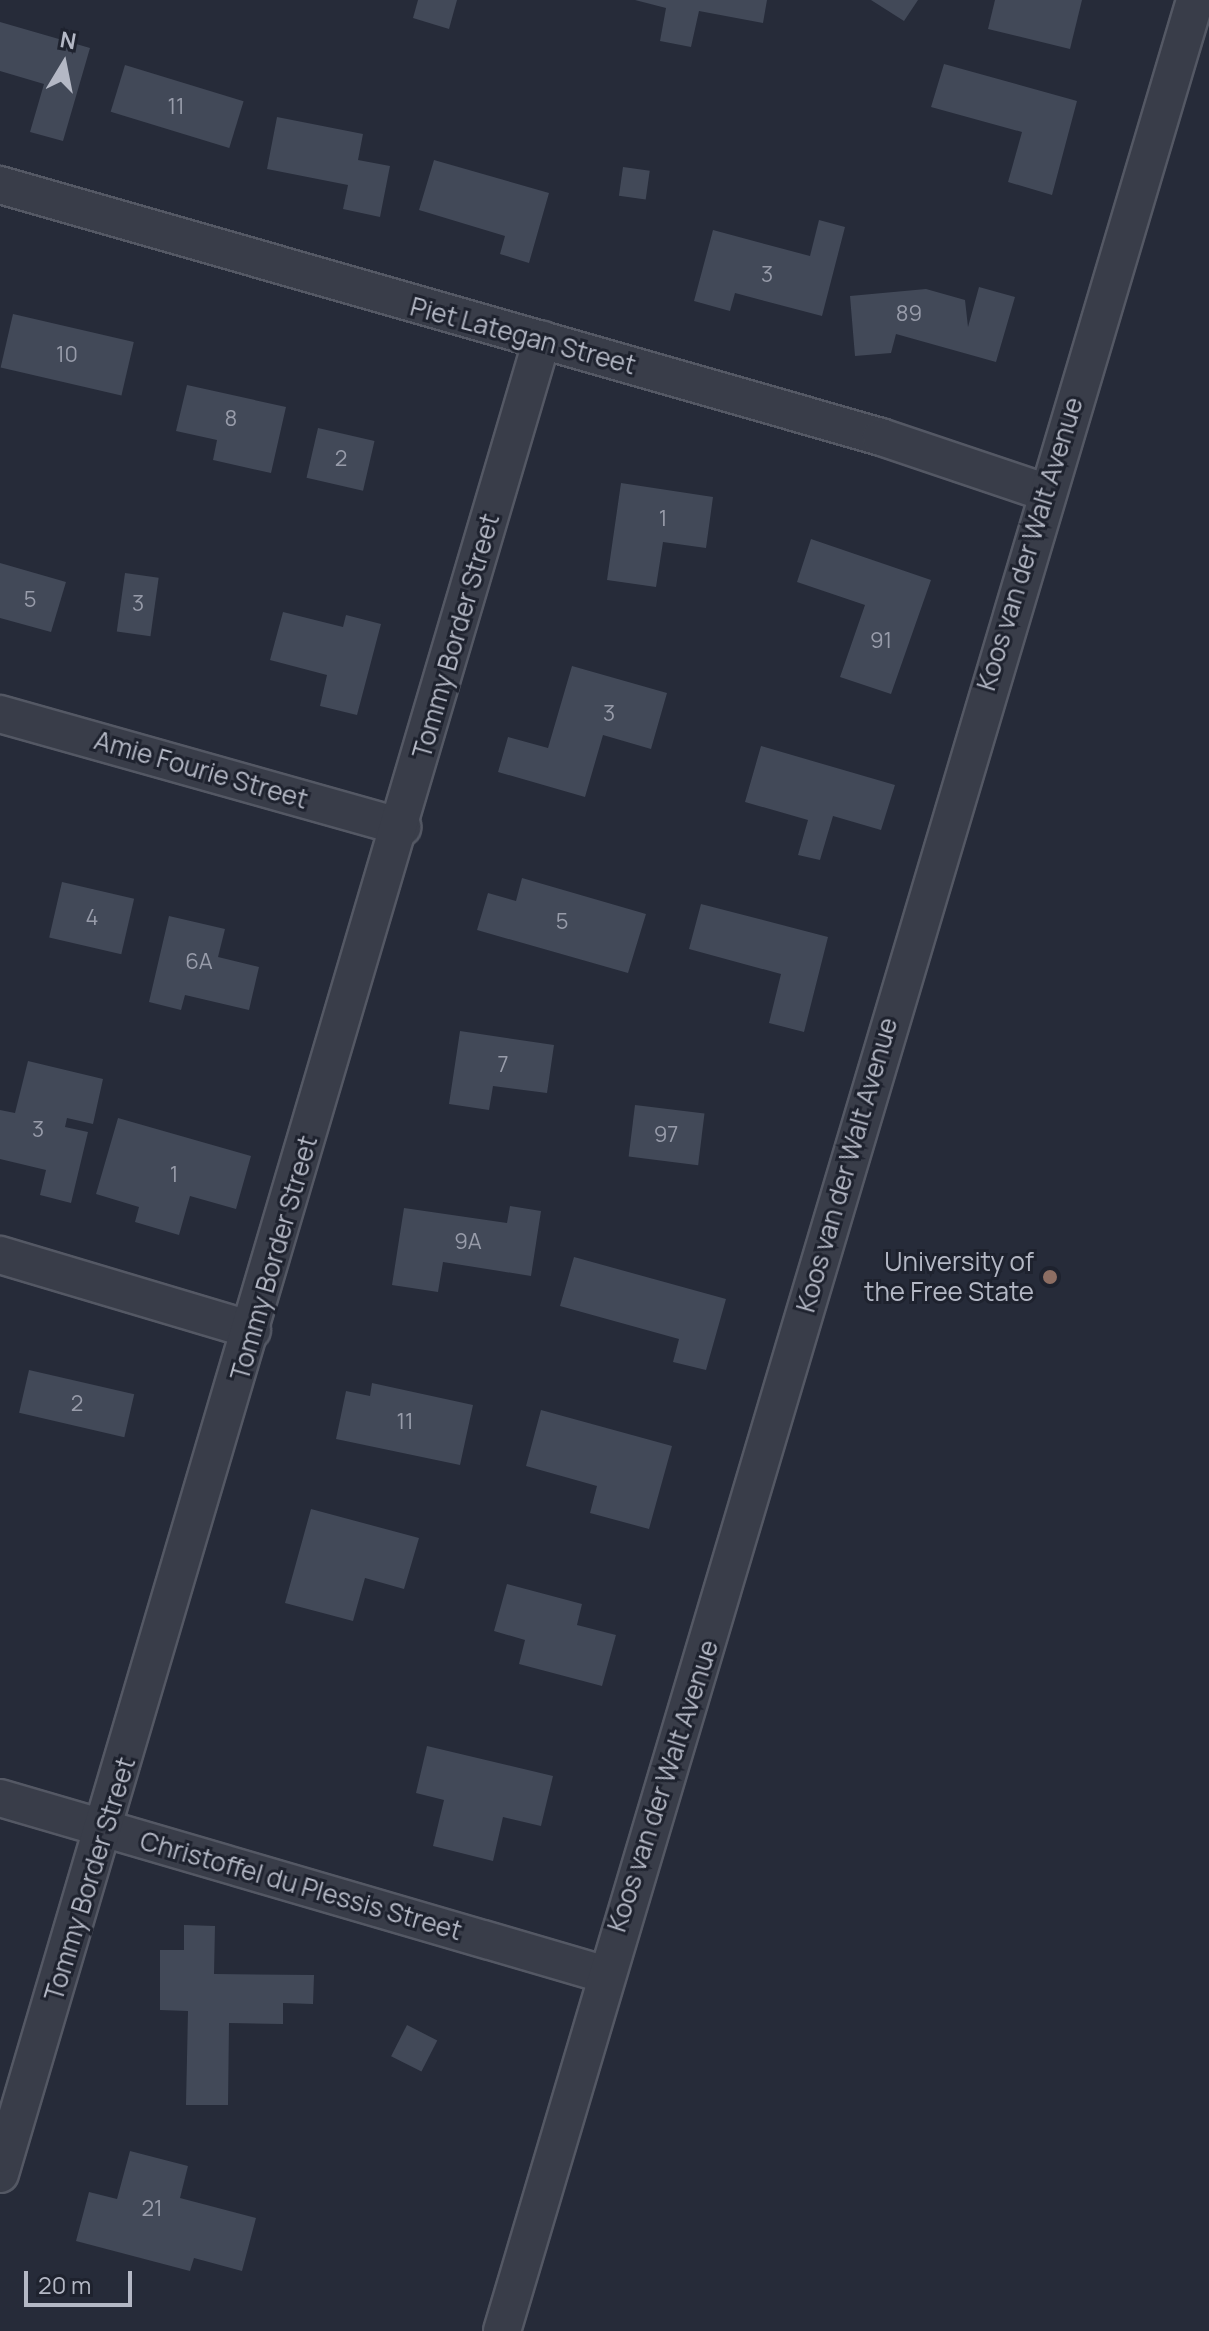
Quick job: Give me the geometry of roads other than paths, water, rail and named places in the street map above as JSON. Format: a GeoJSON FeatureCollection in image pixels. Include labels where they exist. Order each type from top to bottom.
{"type":"FeatureCollection","features":[{"type":"Feature","properties":{"kind":"street","name":"Koos van der Walt Avenue"},"geometry":{"type":"LineString","coordinates":[[502,2331],[603,1974],[710,1643],[1044,492],[1195,0]]}},
{"type":"Feature","properties":{"kind":"street","name":"Piet Lategan Street"},"geometry":{"type":"LineString","coordinates":[[0,185],[542,339],[1044,492]]}},
{"type":"Feature","properties":{"kind":"street","name":"Tommy Border Street"},"geometry":{"type":"LineString","coordinates":[[0,2174],[106,1830],[402,827],[542,339]]}},
{"type":"Feature","properties":{"kind":"street","name":"Amie Fourie Street"},"geometry":{"type":"LineString","coordinates":[[0,714],[402,827]]}},
{"type":"Feature","properties":{"kind":"street"},"geometry":{"type":"LineString","coordinates":[[0,1255],[252,1330]]}},
{"type":"Feature","properties":{"kind":"street","name":"Christoffel du Plessis Street"},"geometry":{"type":"LineString","coordinates":[[0,1798],[603,1974]]}},
{"type":"Feature","properties":{"kind":"place","name":"University of the Free State"},"geometry":{"type":"Point","coordinates":[1050,1277]}}]}
